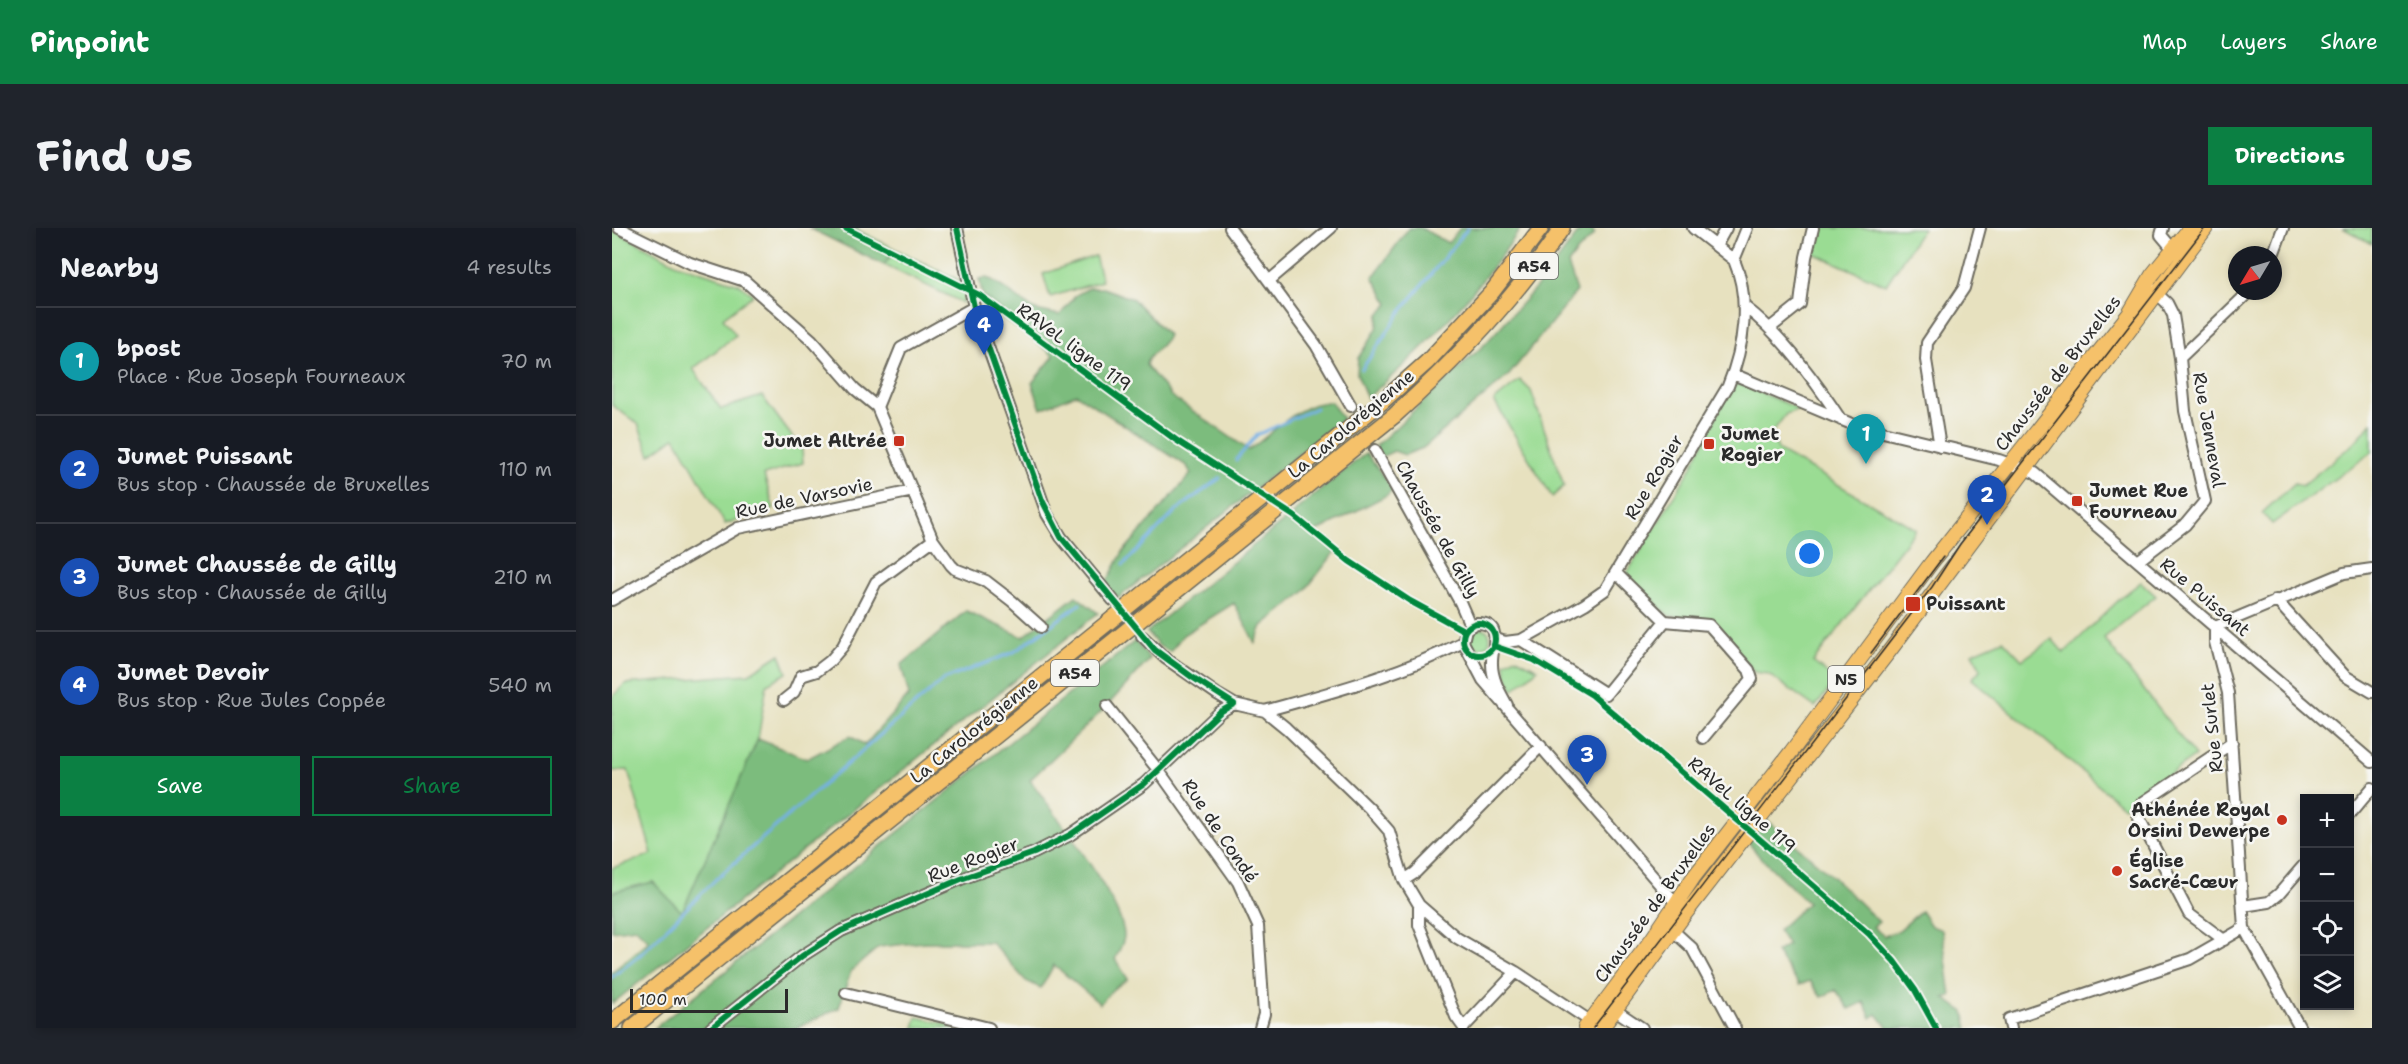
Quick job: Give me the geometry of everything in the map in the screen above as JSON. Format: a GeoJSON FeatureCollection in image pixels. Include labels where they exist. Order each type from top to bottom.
{"type":"FeatureCollection","features":[{"type":"Feature","properties":{"kind":"highway","name":"La Carolorégienne"},"geometry":{"type":"LineString","coordinates":[[612,1022],[1383,401],[1427,362],[1485,300],[1541,228]]}},
{"type":"Feature","properties":{"kind":"highway","name":"La Carolorégienne"},"geometry":{"type":"LineString","coordinates":[[632,1028],[1395,415],[1455,359],[1498,311],[1562,228]]}},
{"type":"Feature","properties":{"kind":"main road","name":"Chaussée de Bruxelles"},"geometry":{"type":"LineString","coordinates":[[2152,289],[2152,274],[2177,254],[2190,228]]}},
{"type":"Feature","properties":{"kind":"main road","name":"Chaussée de Bruxelles"},"geometry":{"type":"LineString","coordinates":[[1594,1026],[1615,1010],[1668,926],[1676,903],[1932,562],[2084,393],[2152,289],[2206,228]]}},
{"type":"Feature","properties":{"kind":"main road","name":"Chaussée de Bruxelles"},"geometry":{"type":"LineString","coordinates":[[1594,1026],[1668,926],[1685,914],[1891,649],[2016,466]]}},
{"type":"Feature","properties":{"kind":"street"},"geometry":{"type":"LineString","coordinates":[[619,228],[690,263],[745,281],[812,340],[855,389],[877,407],[933,540],[955,569],[986,581],[1041,627]]}},
{"type":"Feature","properties":{"kind":"street"},"geometry":{"type":"LineString","coordinates":[[957,228],[974,307],[1047,514],[1061,537],[1113,600]]}},
{"type":"Feature","properties":{"kind":"street"},"geometry":{"type":"LineString","coordinates":[[1230,228],[1316,345],[1351,406]]}},
{"type":"Feature","properties":{"kind":"street"},"geometry":{"type":"LineString","coordinates":[[1270,280],[1331,228]]}},
{"type":"Feature","properties":{"kind":"street"},"geometry":{"type":"LineString","coordinates":[[1693,228],[1734,260],[1747,228]]}},
{"type":"Feature","properties":{"kind":"street"},"geometry":{"type":"LineString","coordinates":[[1716,246],[1726,228]]}},
{"type":"Feature","properties":{"kind":"street"},"geometry":{"type":"LineString","coordinates":[[1770,328],[1800,304],[1806,257],[1813,228]]}},
{"type":"Feature","properties":{"kind":"street"},"geometry":{"type":"LineString","coordinates":[[1941,447],[1926,360],[1928,343],[1964,288],[1980,228]]}},
{"type":"Feature","properties":{"kind":"street"},"geometry":{"type":"LineString","coordinates":[[2163,228],[2161,235],[2177,254]]}},
{"type":"Feature","properties":{"kind":"street"},"geometry":{"type":"LineString","coordinates":[[2276,246],[2283,228]]}},
{"type":"Feature","properties":{"kind":"street","name":"Rue Rogier"},"geometry":{"type":"LineString","coordinates":[[1521,640],[1585,604],[1605,590],[1728,386],[1739,352],[1745,307],[1734,260]]}},
{"type":"Feature","properties":{"kind":"street","name":"Rue Jenneval"},"geometry":{"type":"LineString","coordinates":[[2138,561],[2185,525],[2205,501],[2185,411],[2173,315],[2167,303],[2152,289]]}},
{"type":"Feature","properties":{"kind":"street"},"geometry":{"type":"LineString","coordinates":[[2180,358],[2241,300]]}},
{"type":"Feature","properties":{"kind":"street"},"geometry":{"type":"LineString","coordinates":[[877,407],[900,348],[974,307]]}},
{"type":"Feature","properties":{"kind":"street"},"geometry":{"type":"LineString","coordinates":[[1745,307],[1770,328],[1842,420]]}},
{"type":"Feature","properties":{"kind":"street"},"geometry":{"type":"LineString","coordinates":[[1733,374],[1842,420],[2016,466]]}},
{"type":"Feature","properties":{"kind":"street","name":"Chaussée de Gilly"},"geometry":{"type":"LineString","coordinates":[[1375,450],[1460,602],[1470,625]]}},
{"type":"Feature","properties":{"kind":"street","name":"Rue Puissant"},"geometry":{"type":"LineString","coordinates":[[2016,466],[2035,473],[2371,760]]}},
{"type":"Feature","properties":{"kind":"street","name":"Rue de Varsovie"},"geometry":{"type":"LineString","coordinates":[[612,600],[746,525],[913,491]]}},
{"type":"Feature","properties":{"kind":"street"},"geometry":{"type":"LineString","coordinates":[[784,700],[794,692],[801,676],[817,671],[830,661],[843,646],[876,582],[933,540]]}},
{"type":"Feature","properties":{"kind":"street"},"geometry":{"type":"LineString","coordinates":[[2215,627],[2344,573],[2372,569]]}},
{"type":"Feature","properties":{"kind":"street"},"geometry":{"type":"LineString","coordinates":[[1616,573],[1665,621],[1709,625],[1752,676],[1752,680],[1703,738]]}},
{"type":"Feature","properties":{"kind":"street"},"geometry":{"type":"LineString","coordinates":[[2276,600],[2345,676],[2372,692]]}},
{"type":"Feature","properties":{"kind":"street"},"geometry":{"type":"LineString","coordinates":[[1470,652],[1482,655],[1488,653],[1495,643],[1521,640],[1606,694],[1665,621]]}},
{"type":"Feature","properties":{"kind":"street"},"geometry":{"type":"LineString","coordinates":[[1507,705],[1496,686],[1491,664],[1495,643],[1494,632],[1487,624],[1476,622],[1465,631],[1463,642],[1484,680],[1685,914]]}},
{"type":"Feature","properties":{"kind":"street","name":"Rue Surlet"},"geometry":{"type":"LineString","coordinates":[[2215,627],[2215,642],[2228,693],[2244,928],[2300,1028]]}},
{"type":"Feature","properties":{"kind":"street"},"geometry":{"type":"LineString","coordinates":[[1142,636],[1165,658],[1234,704],[1265,711],[1286,728],[1369,808],[1389,831],[1404,880],[1419,905],[1457,938],[1516,972],[1594,1026]]}},
{"type":"Feature","properties":{"kind":"street"},"geometry":{"type":"LineString","coordinates":[[1265,711],[1398,670],[1435,657],[1463,642]]}},
{"type":"Feature","properties":{"kind":"street","name":"Rue Rogier"},"geometry":{"type":"LineString","coordinates":[[711,1028],[802,957],[840,931],[961,879],[1034,853],[1070,835],[1159,771],[1220,712],[1234,704]]}},
{"type":"Feature","properties":{"kind":"street","name":"Rue de Condé"},"geometry":{"type":"LineString","coordinates":[[1107,706],[1159,771],[1238,882],[1258,926],[1264,1014],[1260,1028]]}},
{"type":"Feature","properties":{"kind":"street"},"geometry":{"type":"LineString","coordinates":[[2224,940],[2189,914],[2138,816],[2142,803],[2202,760],[2232,743]]}},
{"type":"Feature","properties":{"kind":"street"},"geometry":{"type":"LineString","coordinates":[[1404,880],[1415,873],[1541,746]]}},
{"type":"Feature","properties":{"kind":"street"},"geometry":{"type":"LineString","coordinates":[[2354,808],[2372,788]]}},
{"type":"Feature","properties":{"kind":"street"},"geometry":{"type":"LineString","coordinates":[[2243,906],[2269,902],[2300,870]]}},
{"type":"Feature","properties":{"kind":"street"},"geometry":{"type":"LineString","coordinates":[[1419,905],[1419,925],[1456,1017],[1464,1028],[1516,972]]}},
{"type":"Feature","properties":{"kind":"street"},"geometry":{"type":"LineString","coordinates":[[1668,926],[1692,948],[1731,1026]]}},
{"type":"Feature","properties":{"kind":"street"},"geometry":{"type":"LineString","coordinates":[[2011,1028],[2009,1019],[2190,959],[2244,928]]}},
{"type":"Feature","properties":{"kind":"street"},"geometry":{"type":"LineString","coordinates":[[846,993],[988,1028]]}},
{"type":"Feature","properties":{"kind":"street"},"geometry":{"type":"LineString","coordinates":[[1615,1010],[1642,1028]]}},
{"type":"Feature","properties":{"kind":"green space"},"geometry":{"type":"Polygon","coordinates":[[[809,228],[856,228],[861,232],[860,238],[892,254],[884,265],[809,228]]]}},
{"type":"Feature","properties":{"kind":"green space"},"geometry":{"type":"Polygon","coordinates":[[[1409,228],[1421,228],[1448,243],[1460,228],[1521,228],[1469,297],[1450,318],[1367,398],[1357,374],[1358,358],[1377,329],[1379,314],[1389,304],[1373,277],[1409,228]]]}},
{"type":"Feature","properties":{"kind":"green space"},"geometry":{"type":"Polygon","coordinates":[[[1582,228],[1590,228],[1595,234],[1568,264],[1577,291],[1509,375],[1423,448],[1405,455],[1394,451],[1379,458],[1376,446],[1486,343],[1542,281],[1582,228]]]}},
{"type":"Feature","properties":{"kind":"green space"},"geometry":{"type":"Polygon","coordinates":[[[1824,228],[1923,228],[1886,285],[1813,253],[1824,228]]]}},
{"type":"Feature","properties":{"kind":"green space"},"geometry":{"type":"Polygon","coordinates":[[[2343,228],[2372,228],[2372,244],[2343,228]]]}},
{"type":"Feature","properties":{"kind":"green space"},"geometry":{"type":"Polygon","coordinates":[[[612,229],[677,264],[739,284],[753,295],[723,318],[736,335],[693,369],[721,409],[762,396],[802,450],[803,463],[764,475],[774,509],[725,524],[675,437],[650,455],[638,424],[612,405],[612,229]]]}},
{"type":"Feature","properties":{"kind":"green space"},"geometry":{"type":"Polygon","coordinates":[[[861,232],[967,284],[963,303],[884,265],[892,254],[860,238],[861,232]]]}},
{"type":"Feature","properties":{"kind":"green space"},"geometry":{"type":"Polygon","coordinates":[[[1095,256],[1102,281],[1050,297],[1043,274],[1095,256]]]}},
{"type":"Feature","properties":{"kind":"green space"},"geometry":{"type":"Polygon","coordinates":[[[986,278],[1035,310],[1060,315],[1076,295],[1089,288],[1103,288],[1133,299],[1168,335],[1146,365],[1171,396],[1249,450],[1287,419],[1320,403],[1331,402],[1343,419],[1118,598],[1105,585],[1123,552],[1191,474],[1187,466],[1076,394],[1041,409],[1032,383],[1054,356],[1035,340],[1037,337],[983,296],[979,279],[986,278]]]}},
{"type":"Feature","properties":{"kind":"green space"},"geometry":{"type":"Polygon","coordinates":[[[983,296],[1037,337],[1035,340],[986,307],[983,296]]]}},
{"type":"Feature","properties":{"kind":"green space"},"geometry":{"type":"Polygon","coordinates":[[[1520,380],[1531,391],[1564,486],[1552,497],[1494,401],[1520,380]]]}},
{"type":"Feature","properties":{"kind":"green space"},"geometry":{"type":"Polygon","coordinates":[[[1741,384],[1799,409],[1786,414],[1771,434],[1779,451],[1916,529],[1813,662],[1836,681],[1815,707],[1768,674],[1754,672],[1709,619],[1669,616],[1629,579],[1627,573],[1690,470],[1732,385],[1741,384]]]}},
{"type":"Feature","properties":{"kind":"green space"},"geometry":{"type":"Polygon","coordinates":[[[2372,423],[2372,452],[2272,524],[2262,513],[2295,483],[2302,486],[2353,444],[2372,423]]]}},
{"type":"Feature","properties":{"kind":"green space"},"geometry":{"type":"Polygon","coordinates":[[[1366,453],[1393,489],[1387,495],[1314,533],[1304,525],[1335,552],[1303,593],[1262,626],[1255,643],[1234,603],[1183,635],[1170,652],[1159,646],[1147,632],[1291,515],[1293,516],[1296,510],[1366,453]]]}},
{"type":"Feature","properties":{"kind":"green space"},"geometry":{"type":"Polygon","coordinates":[[[2141,582],[2156,596],[2104,638],[2195,756],[2124,807],[1972,679],[1981,669],[1972,653],[2003,640],[2022,660],[2052,639],[2064,653],[2123,596],[2141,582]]]}},
{"type":"Feature","properties":{"kind":"green space"},"geometry":{"type":"Polygon","coordinates":[[[1076,596],[1098,613],[612,1004],[612,972],[649,941],[636,928],[612,931],[612,892],[653,882],[682,912],[758,739],[807,759],[850,736],[865,745],[909,695],[901,665],[966,611],[1023,637],[1076,596]]]}},
{"type":"Feature","properties":{"kind":"green space"},"geometry":{"type":"Polygon","coordinates":[[[1480,628],[1487,631],[1490,638],[1487,645],[1480,648],[1473,645],[1470,638],[1473,631],[1480,628]]]}},
{"type":"Feature","properties":{"kind":"green space"},"geometry":{"type":"Polygon","coordinates":[[[1135,641],[1150,659],[1107,706],[1030,780],[1086,857],[1113,903],[1121,922],[1124,937],[1115,959],[1128,979],[1112,990],[1100,1004],[1054,965],[1041,988],[1026,981],[991,942],[924,942],[879,947],[851,971],[839,1008],[796,1028],[655,1028],[1135,641]]]}},
{"type":"Feature","properties":{"kind":"green space"},"geometry":{"type":"Polygon","coordinates":[[[780,654],[787,673],[767,684],[758,739],[682,913],[653,882],[612,892],[612,868],[652,854],[628,770],[612,771],[612,697],[625,684],[749,674],[780,654]]]}},
{"type":"Feature","properties":{"kind":"green space"},"geometry":{"type":"Polygon","coordinates":[[[1515,657],[1538,669],[1513,690],[1506,674],[1505,663],[1515,657]]]}},
{"type":"Feature","properties":{"kind":"green space"},"geometry":{"type":"Polygon","coordinates":[[[1767,820],[1833,877],[1879,922],[1873,927],[1884,936],[1897,932],[1921,911],[1931,926],[1942,930],[1951,996],[1944,998],[1964,1012],[1968,1028],[1888,1028],[1877,1014],[1871,1018],[1864,1002],[1849,1009],[1836,990],[1821,997],[1810,981],[1799,985],[1776,952],[1788,945],[1778,930],[1808,903],[1759,856],[1748,842],[1767,820]]]}},
{"type":"Feature","properties":{"kind":"green space"},"geometry":{"type":"Polygon","coordinates":[[[917,1017],[963,1028],[914,1028],[917,1017]]]}},
{"type":"Feature","properties":{"kind":"waterway"},"geometry":{"type":"LineString","coordinates":[[1362,369],[1400,313],[1468,228]]}},
{"type":"Feature","properties":{"kind":"waterway"},"geometry":{"type":"LineString","coordinates":[[1236,460],[1257,435],[1316,408]]}},
{"type":"Feature","properties":{"kind":"waterway"},"geometry":{"type":"LineString","coordinates":[[1123,565],[1176,511],[1220,478]]}},
{"type":"Feature","properties":{"kind":"waterway"},"geometry":{"type":"LineString","coordinates":[[612,977],[641,954],[716,879],[943,680],[1014,652],[1080,604]]}},
{"type":"Feature","properties":{"kind":"tram line"},"geometry":{"type":"LineString","coordinates":[[1593,1028],[1932,587],[1960,544],[2205,228]]}},
{"type":"Feature","properties":{"kind":"tram line"},"geometry":{"type":"LineString","coordinates":[[1871,653],[1943,557]]}},
{"type":"Feature","properties":{"kind":"cycle path","name":"RAVeL ligne 119"},"geometry":{"type":"LineString","coordinates":[[845,228],[979,295],[1176,440],[1294,516],[1349,561],[1410,601],[1465,631]]}},
{"type":"Feature","properties":{"kind":"cycle path"},"geometry":{"type":"LineString","coordinates":[[957,228],[974,307],[1042,500],[1061,537],[1155,650],[1234,704]]}},
{"type":"Feature","properties":{"kind":"cycle path"},"geometry":{"type":"LineString","coordinates":[[1479,623],[1490,628],[1495,639],[1490,650],[1479,655],[1468,650],[1463,639],[1468,628],[1479,623]]}},
{"type":"Feature","properties":{"kind":"cycle path","name":"RAVeL ligne 119"},"geometry":{"type":"LineString","coordinates":[[1494,646],[1534,660],[1592,695],[1814,886],[1869,934],[1894,961],[1915,990],[1936,1028]]}},
{"type":"Feature","properties":{"kind":"cycle path"},"geometry":{"type":"LineString","coordinates":[[711,1028],[802,956],[841,931],[961,879],[1034,853],[1070,835],[1144,784],[1220,712],[1234,704]]}},
{"type":"Feature","properties":{"kind":"place","name":"Jumet Devoir"},"geometry":{"type":"Point","coordinates":[984,355]}},
{"type":"Feature","properties":{"kind":"place","name":"Jumet Altrée"},"geometry":{"type":"Point","coordinates":[899,441]}},
{"type":"Feature","properties":{"kind":"place","name":"Jumet Rogier"},"geometry":{"type":"Point","coordinates":[1709,444]}},
{"type":"Feature","properties":{"kind":"place","name":"bpost"},"geometry":{"type":"Point","coordinates":[1866,464]}},
{"type":"Feature","properties":{"kind":"place","name":"Jumet Rue Fourneau"},"geometry":{"type":"Point","coordinates":[2077,501]}},
{"type":"Feature","properties":{"kind":"place","name":"Jumet Puissant"},"geometry":{"type":"Point","coordinates":[1987,525]}},
{"type":"Feature","properties":{"kind":"place","name":"Puissant"},"geometry":{"type":"Point","coordinates":[1913,604]}},
{"type":"Feature","properties":{"kind":"place","name":"Jumet Chaussée de Gilly"},"geometry":{"type":"Point","coordinates":[1587,785]}},
{"type":"Feature","properties":{"kind":"place","name":"Athénée Royal Orsini Dewerpe"},"geometry":{"type":"Point","coordinates":[2282,820]}},
{"type":"Feature","properties":{"kind":"place","name":"Église Sacré-Cœur"},"geometry":{"type":"Point","coordinates":[2117,871]}}]}
